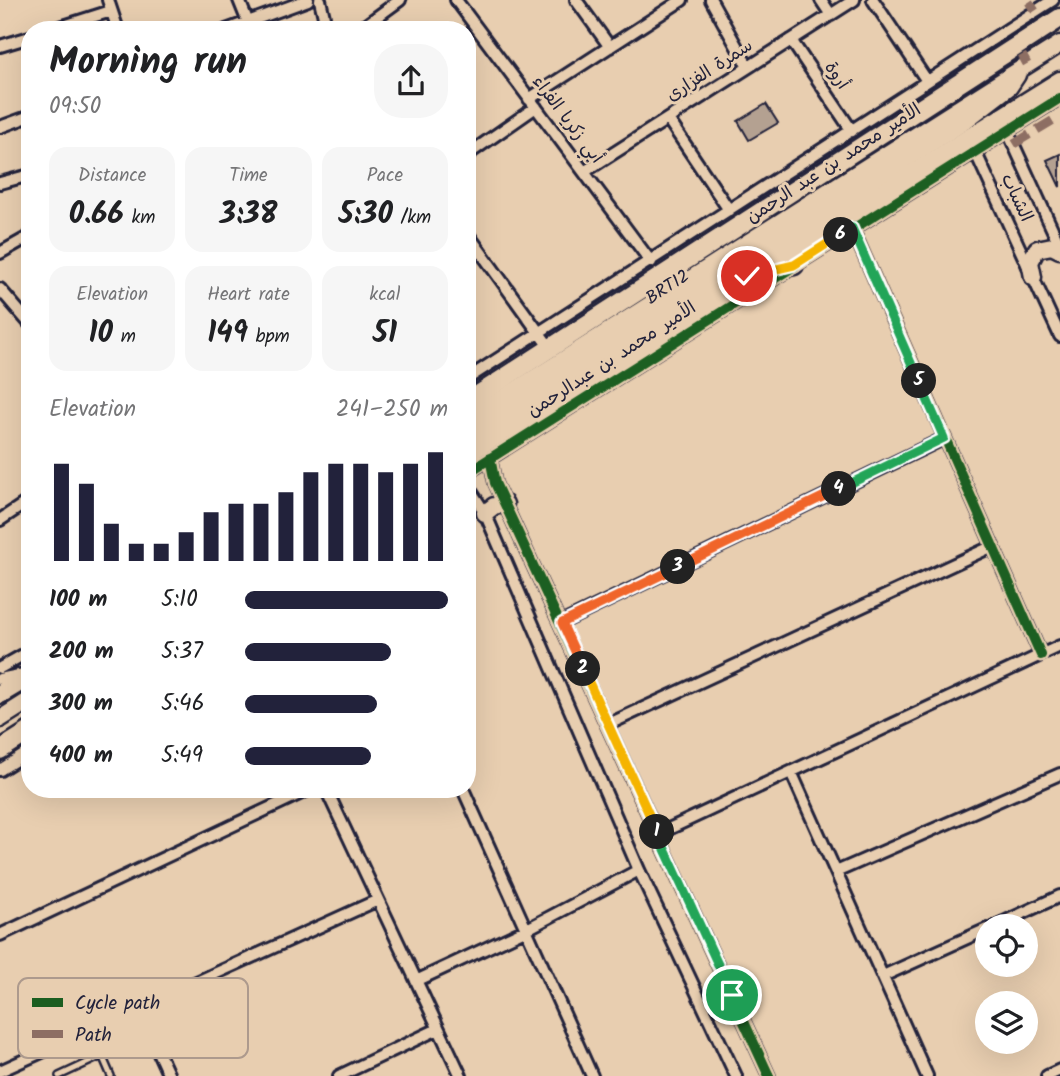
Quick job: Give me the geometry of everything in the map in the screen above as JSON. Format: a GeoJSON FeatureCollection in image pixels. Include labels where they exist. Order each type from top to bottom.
{"type":"FeatureCollection","features":[{"type":"Feature","properties":{"kind":"main road","name":"الأمير محمد بن عبد الرحمن"},"geometry":{"type":"LineString","coordinates":[[476,396],[1060,18]]}},
{"type":"Feature","properties":{"kind":"main road","name":"BRT12"},"geometry":{"type":"LineString","coordinates":[[476,415],[1060,44]]}},
{"type":"Feature","properties":{"kind":"main road","name":"BRT12"},"geometry":{"type":"LineString","coordinates":[[476,433],[962,123],[1009,87],[1021,67]]}},
{"type":"Feature","properties":{"kind":"main road"},"geometry":{"type":"LineString","coordinates":[[476,448],[610,373],[747,276],[1060,81]]}},
{"type":"Feature","properties":{"kind":"main road"},"geometry":{"type":"LineString","coordinates":[[1033,277],[1030,262],[1037,249],[1059,243]]}},
{"type":"Feature","properties":{"kind":"main road"},"geometry":{"type":"LineString","coordinates":[[747,276],[794,265]]}},
{"type":"Feature","properties":{"kind":"main road"},"geometry":{"type":"LineString","coordinates":[[485,513],[494,506],[505,504]]}},
{"type":"Feature","properties":{"kind":"main road"},"geometry":{"type":"LineString","coordinates":[[0,694],[21,680]]}},
{"type":"Feature","properties":{"kind":"main road"},"geometry":{"type":"LineString","coordinates":[[0,719],[21,706]]}},
{"type":"Feature","properties":{"kind":"main road"},"geometry":{"type":"LineString","coordinates":[[0,730],[21,719]]}},
{"type":"Feature","properties":{"kind":"main road"},"geometry":{"type":"LineString","coordinates":[[0,750],[21,737]]}},
{"type":"Feature","properties":{"kind":"street"},"geometry":{"type":"LineString","coordinates":[[239,0],[248,21]]}},
{"type":"Feature","properties":{"kind":"street"},"geometry":{"type":"LineString","coordinates":[[261,21],[308,0]]}},
{"type":"Feature","properties":{"kind":"street"},"geometry":{"type":"LineString","coordinates":[[320,0],[325,21]]}},
{"type":"Feature","properties":{"kind":"street"},"geometry":{"type":"LineString","coordinates":[[371,21],[400,0]]}},
{"type":"Feature","properties":{"kind":"street","name":"أبي زكريا الفراء"},"geometry":{"type":"LineString","coordinates":[[456,0],[472,21]]}},
{"type":"Feature","properties":{"kind":"street"},"geometry":{"type":"LineString","coordinates":[[576,0],[610,47]]}},
{"type":"Feature","properties":{"kind":"street"},"geometry":{"type":"LineString","coordinates":[[476,148],[610,47],[682,0]]}},
{"type":"Feature","properties":{"kind":"street"},"geometry":{"type":"LineString","coordinates":[[711,0],[748,67]]}},
{"type":"Feature","properties":{"kind":"street"},"geometry":{"type":"LineString","coordinates":[[821,0],[831,15]]}},
{"type":"Feature","properties":{"kind":"street","name":"سمرة الفزارى"},"geometry":{"type":"LineString","coordinates":[[584,172],[854,0]]}},
{"type":"Feature","properties":{"kind":"street"},"geometry":{"type":"LineString","coordinates":[[873,0],[926,81]]}},
{"type":"Feature","properties":{"kind":"street"},"geometry":{"type":"LineString","coordinates":[[476,373],[1052,0]]}},
{"type":"Feature","properties":{"kind":"street"},"geometry":{"type":"LineString","coordinates":[[72,21],[109,5]]}},
{"type":"Feature","properties":{"kind":"street","name":"أبي زكريا الفراء"},"geometry":{"type":"LineString","coordinates":[[476,27],[651,262]]}},
{"type":"Feature","properties":{"kind":"street"},"geometry":{"type":"LineString","coordinates":[[0,46],[21,40]]}},
{"type":"Feature","properties":{"kind":"street","name":"أروة"},"geometry":{"type":"LineString","coordinates":[[791,40],[852,131]]}},
{"type":"Feature","properties":{"kind":"street","name":"الأمير محمد بن عبدالرحمن"},"geometry":{"type":"LineString","coordinates":[[476,467],[610,373],[794,265],[1060,98]]}},
{"type":"Feature","properties":{"kind":"street"},"geometry":{"type":"LineString","coordinates":[[668,119],[729,211]]}},
{"type":"Feature","properties":{"kind":"street"},"geometry":{"type":"LineString","coordinates":[[0,127],[21,122]]}},
{"type":"Feature","properties":{"kind":"street","name":"الشباب"},"geometry":{"type":"LineString","coordinates":[[1007,130],[1059,243]]}},
{"type":"Feature","properties":{"kind":"street","name":"الشباب"},"geometry":{"type":"LineString","coordinates":[[975,151],[1060,336]]}},
{"type":"Feature","properties":{"kind":"street"},"geometry":{"type":"LineString","coordinates":[[0,183],[21,177]]}},
{"type":"Feature","properties":{"kind":"street"},"geometry":{"type":"LineString","coordinates":[[852,228],[1041,655]]}},
{"type":"Feature","properties":{"kind":"street"},"geometry":{"type":"LineString","coordinates":[[0,253],[21,241]]}},
{"type":"Feature","properties":{"kind":"street"},"geometry":{"type":"LineString","coordinates":[[476,246],[550,348]]}},
{"type":"Feature","properties":{"kind":"street"},"geometry":{"type":"LineString","coordinates":[[0,289],[21,314]]}},
{"type":"Feature","properties":{"kind":"street"},"geometry":{"type":"LineString","coordinates":[[562,623],[944,438]]}},
{"type":"Feature","properties":{"kind":"street"},"geometry":{"type":"LineString","coordinates":[[490,458],[491,472],[505,504],[609,724],[769,1076]]}},
{"type":"Feature","properties":{"kind":"street"},"geometry":{"type":"LineString","coordinates":[[476,499],[485,513],[639,870],[736,1076]]}},
{"type":"Feature","properties":{"kind":"street"},"geometry":{"type":"LineString","coordinates":[[0,520],[21,506]]}},
{"type":"Feature","properties":{"kind":"street"},"geometry":{"type":"LineString","coordinates":[[609,724],[993,546]]}},
{"type":"Feature","properties":{"kind":"street"},"geometry":{"type":"LineString","coordinates":[[658,834],[792,774],[1060,646]]}},
{"type":"Feature","properties":{"kind":"street"},"geometry":{"type":"LineString","coordinates":[[0,668],[21,656]]}},
{"type":"Feature","properties":{"kind":"street"},"geometry":{"type":"LineString","coordinates":[[0,680],[21,676]]}},
{"type":"Feature","properties":{"kind":"street"},"geometry":{"type":"LineString","coordinates":[[0,770],[21,757]]}},
{"type":"Feature","properties":{"kind":"street"},"geometry":{"type":"LineString","coordinates":[[792,774],[927,1076]]}},
{"type":"Feature","properties":{"kind":"street"},"geometry":{"type":"LineString","coordinates":[[836,872],[1060,774]]}},
{"type":"Feature","properties":{"kind":"street"},"geometry":{"type":"LineString","coordinates":[[0,935],[291,798]]}},
{"type":"Feature","properties":{"kind":"street"},"geometry":{"type":"LineString","coordinates":[[330,798],[461,1076]]}},
{"type":"Feature","properties":{"kind":"street"},"geometry":{"type":"LineString","coordinates":[[467,798],[592,1076]]}},
{"type":"Feature","properties":{"kind":"street"},"geometry":{"type":"LineString","coordinates":[[416,981],[527,929],[639,870]]}},
{"type":"Feature","properties":{"kind":"street"},"geometry":{"type":"LineString","coordinates":[[1021,914],[1060,896]]}},
{"type":"Feature","properties":{"kind":"street"},"geometry":{"type":"LineString","coordinates":[[205,978],[378,900]]}},
{"type":"Feature","properties":{"kind":"street"},"geometry":{"type":"LineString","coordinates":[[883,976],[975,934]]}},
{"type":"Feature","properties":{"kind":"street"},"geometry":{"type":"LineString","coordinates":[[339,1076],[439,1029]]}},
{"type":"Feature","properties":{"kind":"street"},"geometry":{"type":"LineString","coordinates":[[0,1071],[29,1058]]}},
{"type":"Feature","properties":{"kind":"street"},"geometry":{"type":"LineString","coordinates":[[161,1058],[169,1076]]}},
{"type":"Feature","properties":{"kind":"street"},"geometry":{"type":"LineString","coordinates":[[1047,1076],[1060,1070]]}},
{"type":"Feature","properties":{"kind":"lane"},"geometry":{"type":"LineString","coordinates":[[59,1076],[98,1058]]}},
{"type":"Feature","properties":{"kind":"lane"},"geometry":{"type":"LineString","coordinates":[[103,1058],[111,1076]]}},
{"type":"Feature","properties":{"kind":"building"},"geometry":{"type":"Polygon","coordinates":[[[766,104],[778,123],[749,140],[738,121],[766,104]]]}},
{"type":"Feature","properties":{"kind":"building"},"geometry":{"type":"Polygon","coordinates":[[[1060,154],[1060,187],[1047,160],[1060,154]]]}},
{"type":"Feature","properties":{"kind":"marked path"},"geometry":{"type":"LineString","coordinates":[[1029,2],[1035,11]]}},
{"type":"Feature","properties":{"kind":"marked path"},"geometry":{"type":"LineString","coordinates":[[1022,55],[1027,64]]}},
{"type":"Feature","properties":{"kind":"marked path"},"geometry":{"type":"LineString","coordinates":[[1014,144],[1060,116]]}},
{"type":"Feature","properties":{"kind":"cycle path"},"geometry":{"type":"LineString","coordinates":[[476,467],[1060,98]]}},
{"type":"Feature","properties":{"kind":"cycle path"},"geometry":{"type":"LineString","coordinates":[[852,228],[1041,655]]}},
{"type":"Feature","properties":{"kind":"cycle path"},"geometry":{"type":"LineString","coordinates":[[490,458],[495,483],[769,1076]]}},
{"type":"Feature","properties":{"kind":"route"},"geometry":{"type":"LineString","coordinates":[[732,995],[562,623],[944,438],[852,228],[794,265],[747,276]]}}]}
